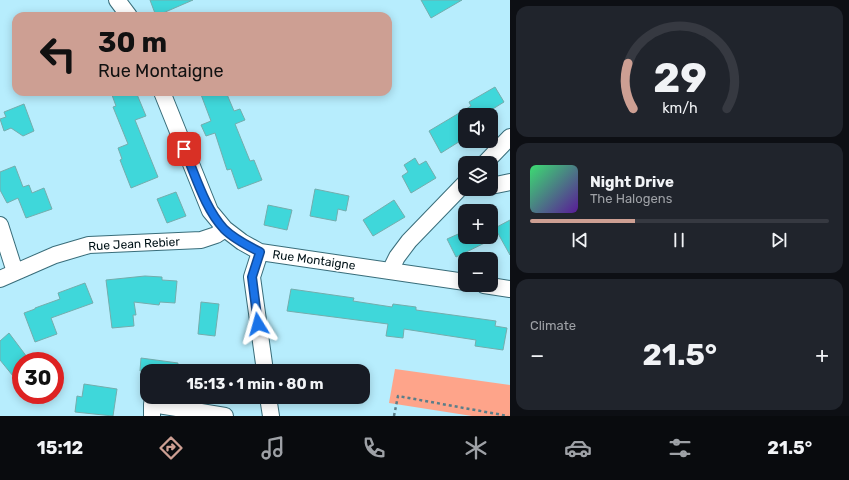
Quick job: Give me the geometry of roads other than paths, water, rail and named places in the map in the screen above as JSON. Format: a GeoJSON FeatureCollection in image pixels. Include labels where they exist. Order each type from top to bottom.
{"type":"FeatureCollection","features":[{"type":"Feature","properties":{"kind":"street"},"geometry":{"type":"LineString","coordinates":[[117,0],[126,12]]}},
{"type":"Feature","properties":{"kind":"street","name":"Rue Montaigne"},"geometry":{"type":"LineString","coordinates":[[164,96],[210,211],[225,229],[242,242],[260,252],[458,281]]}},
{"type":"Feature","properties":{"kind":"street"},"geometry":{"type":"LineString","coordinates":[[492,156],[510,137]]}},
{"type":"Feature","properties":{"kind":"street"},"geometry":{"type":"LineString","coordinates":[[498,185],[510,182]]}},
{"type":"Feature","properties":{"kind":"street"},"geometry":{"type":"LineString","coordinates":[[390,271],[398,256],[409,242],[458,190]]}},
{"type":"Feature","properties":{"kind":"street"},"geometry":{"type":"LineString","coordinates":[[0,225],[15,272]]}},
{"type":"Feature","properties":{"kind":"street","name":"Rue Jean Rebier"},"geometry":{"type":"LineString","coordinates":[[0,279],[55,255],[89,245],[201,240],[216,235],[225,229]]}},
{"type":"Feature","properties":{"kind":"street"},"geometry":{"type":"LineString","coordinates":[[260,252],[252,277],[264,364]]}},
{"type":"Feature","properties":{"kind":"street"},"geometry":{"type":"LineString","coordinates":[[498,287],[510,289]]}},
{"type":"Feature","properties":{"kind":"street"},"geometry":{"type":"LineString","coordinates":[[152,416],[152,404],[225,416]]}},
{"type":"Feature","properties":{"kind":"street"},"geometry":{"type":"LineString","coordinates":[[269,404],[271,416]]}}]}
